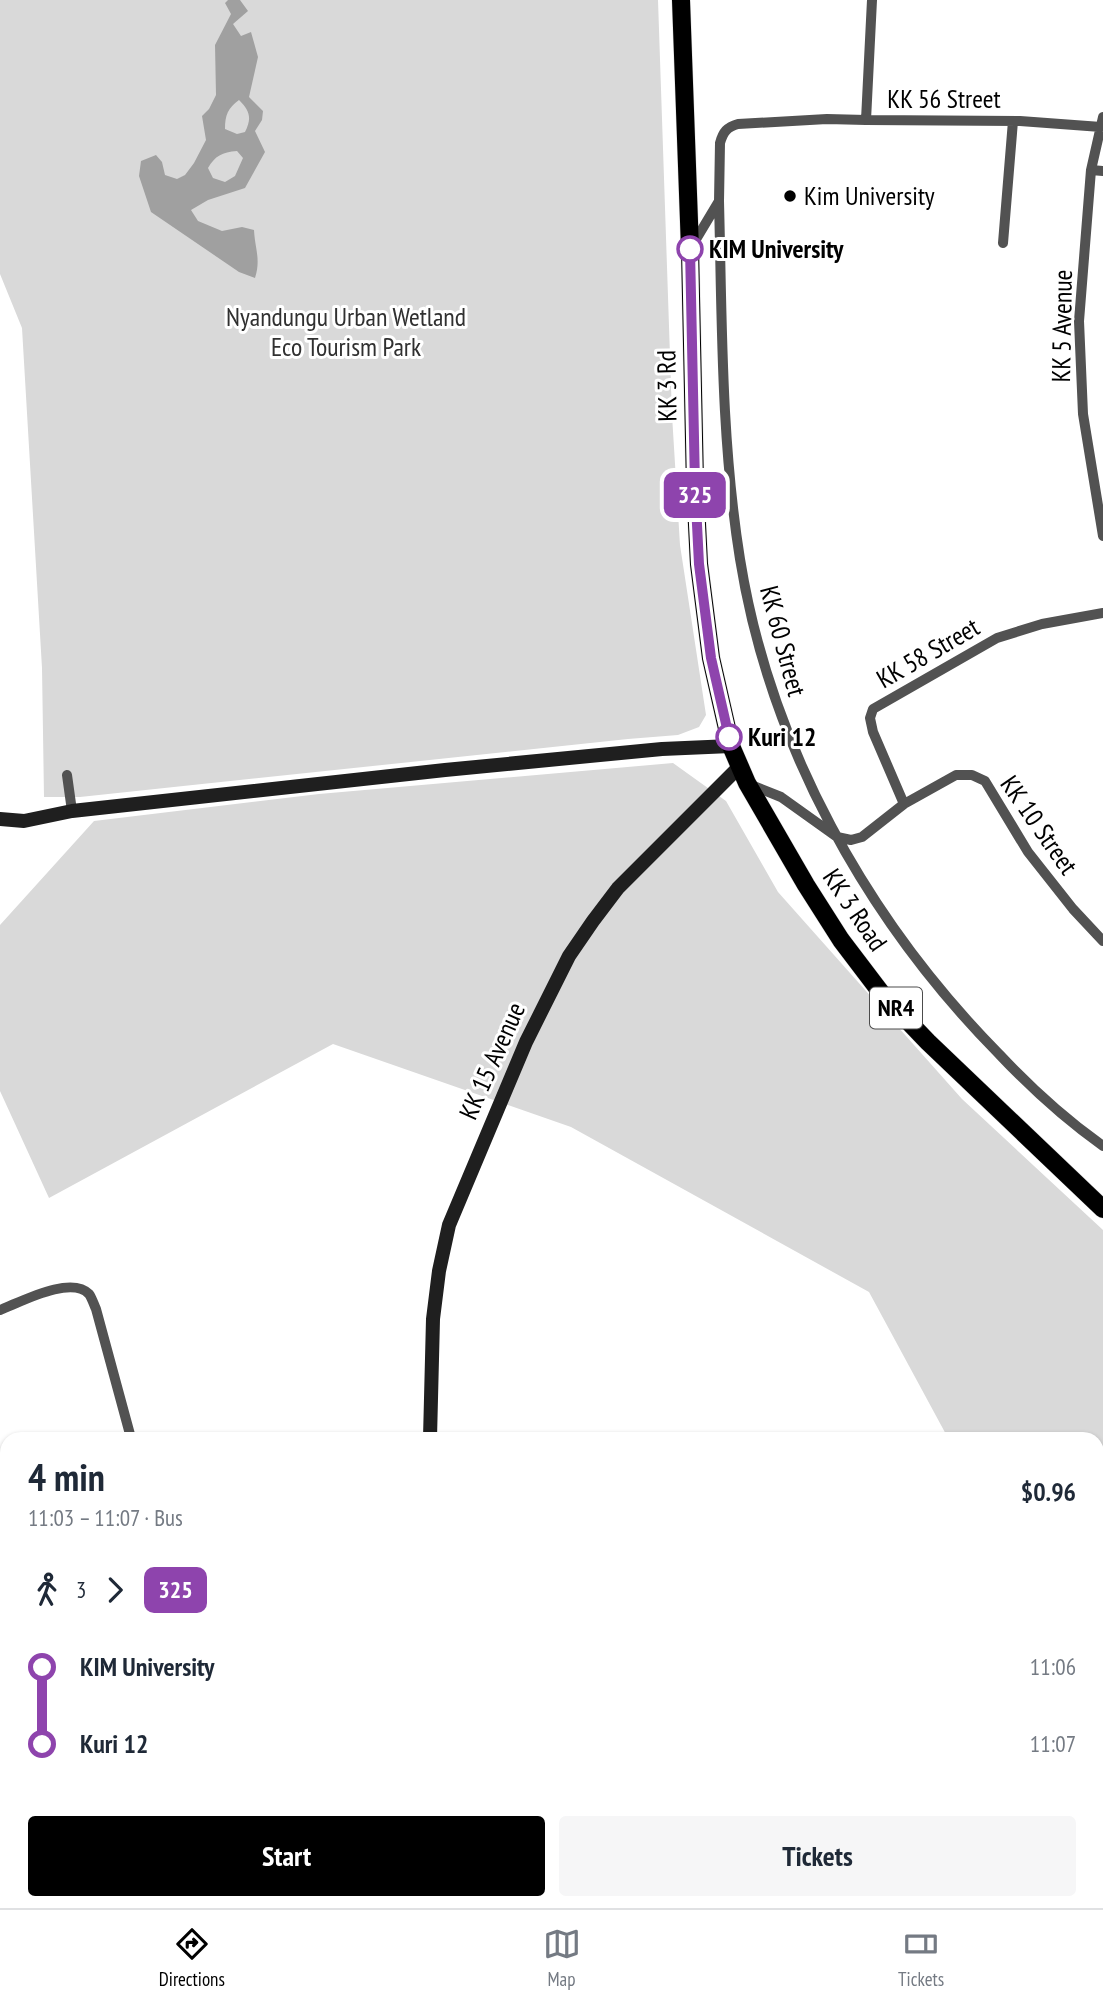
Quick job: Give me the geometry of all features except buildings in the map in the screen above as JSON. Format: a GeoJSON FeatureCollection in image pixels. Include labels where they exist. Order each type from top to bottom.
{"type":"FeatureCollection","features":[{"type":"Feature","properties":{"kind":"highway","name":"KK 3 Rd"},"geometry":{"type":"LineString","coordinates":[[681,0],[699,564],[711,658],[731,746],[743,775]]}},
{"type":"Feature","properties":{"kind":"highway","name":"KK 3 Road"},"geometry":{"type":"LineString","coordinates":[[743,775],[841,940],[882,993],[928,1042],[1103,1209]]}},
{"type":"Feature","properties":{"kind":"street","name":"KK 56 Street"},"geometry":{"type":"LineString","coordinates":[[872,0],[866,120],[1102,122]]}},
{"type":"Feature","properties":{"kind":"street","name":"KK 60 Street"},"geometry":{"type":"LineString","coordinates":[[866,120],[738,124],[729,127],[720,143],[719,201],[730,492],[740,561],[754,627],[776,702],[807,778],[837,837],[899,938],[943,994],[1027,1084],[1080,1130],[1103,1146]]}},
{"type":"Feature","properties":{"kind":"street"},"geometry":{"type":"LineString","coordinates":[[1003,243],[1013,121]]}},
{"type":"Feature","properties":{"kind":"street","name":"KK 5 Avenue"},"geometry":{"type":"LineString","coordinates":[[1102,122],[1091,170],[1079,321],[1083,414],[1100,485],[1103,536]]}},
{"type":"Feature","properties":{"kind":"street"},"geometry":{"type":"LineString","coordinates":[[1091,170],[1103,171]]}},
{"type":"Feature","properties":{"kind":"street"},"geometry":{"type":"LineString","coordinates":[[690,249],[719,201]]}},
{"type":"Feature","properties":{"kind":"street","name":"KK 58 Street"},"geometry":{"type":"LineString","coordinates":[[904,804],[873,732],[870,718],[873,709],[997,638],[1042,624],[1103,613]]}},
{"type":"Feature","properties":{"kind":"street"},"geometry":{"type":"LineString","coordinates":[[0,819],[24,821],[72,811],[459,768],[662,749],[731,746]]}},
{"type":"Feature","properties":{"kind":"street"},"geometry":{"type":"LineString","coordinates":[[67,775],[72,811]]}},
{"type":"Feature","properties":{"kind":"street"},"geometry":{"type":"LineString","coordinates":[[743,775],[781,797],[837,837]]}},
{"type":"Feature","properties":{"kind":"street","name":"KK 15 Avenue"},"geometry":{"type":"LineString","coordinates":[[430,1432],[433,1319],[439,1271],[449,1225],[526,1042],[569,957],[618,888],[743,775]]}},
{"type":"Feature","properties":{"kind":"street","name":"KK 10 Street"},"geometry":{"type":"LineString","coordinates":[[837,837],[852,839],[862,836],[904,804],[956,775],[972,775],[985,782],[1028,852],[1073,909],[1103,941]]}},
{"type":"Feature","properties":{"kind":"street"},"geometry":{"type":"LineString","coordinates":[[0,1310],[61,1287],[76,1286],[89,1294],[96,1309],[129,1432]]}},
{"type":"Feature","properties":{"kind":"green space","name":"Nyandungu Urban Wetland Eco Tourism Park"},"geometry":{"type":"Polygon","coordinates":[[[0,0],[658,0],[672,415],[680,545],[706,715],[699,727],[678,735],[80,797],[44,797],[42,668],[22,328],[0,274],[0,0]]]}},
{"type":"Feature","properties":{"kind":"green space"},"geometry":{"type":"Polygon","coordinates":[[[673,763],[726,801],[778,892],[962,1099],[1103,1230],[1103,1432],[945,1432],[869,1292],[571,1127],[333,1044],[49,1198],[0,1091],[0,925],[94,821],[319,794],[673,763]]]}},
{"type":"Feature","properties":{"kind":"shaded area"},"geometry":{"type":"Polygon","coordinates":[[[228,0],[240,0],[248,11],[233,24],[241,36],[251,32],[258,57],[249,97],[263,111],[262,120],[255,131],[265,152],[245,188],[208,200],[191,210],[198,221],[222,231],[242,227],[254,230],[258,259],[255,278],[239,272],[151,212],[139,176],[141,161],[156,155],[162,162],[165,175],[177,179],[185,175],[206,140],[202,116],[216,95],[215,45],[231,14],[225,3],[228,0]],[[239,100],[230,109],[225,124],[225,129],[237,134],[245,132],[249,123],[248,111],[239,100]],[[237,151],[220,155],[213,160],[208,168],[213,178],[225,182],[235,176],[243,158],[237,151]]]}},
{"type":"Feature","properties":{"kind":"bus line","name":"325"},"geometry":{"type":"LineString","coordinates":[[690,249],[699,564],[711,658],[729,737]]}},
{"type":"Feature","properties":{"kind":"place","name":"Kim University"},"geometry":{"type":"Point","coordinates":[790,196]}},
{"type":"Feature","properties":{"kind":"place","name":"KIM University"},"geometry":{"type":"Point","coordinates":[690,249]}},
{"type":"Feature","properties":{"kind":"place","name":"Kuri 12"},"geometry":{"type":"Point","coordinates":[729,737]}}]}
